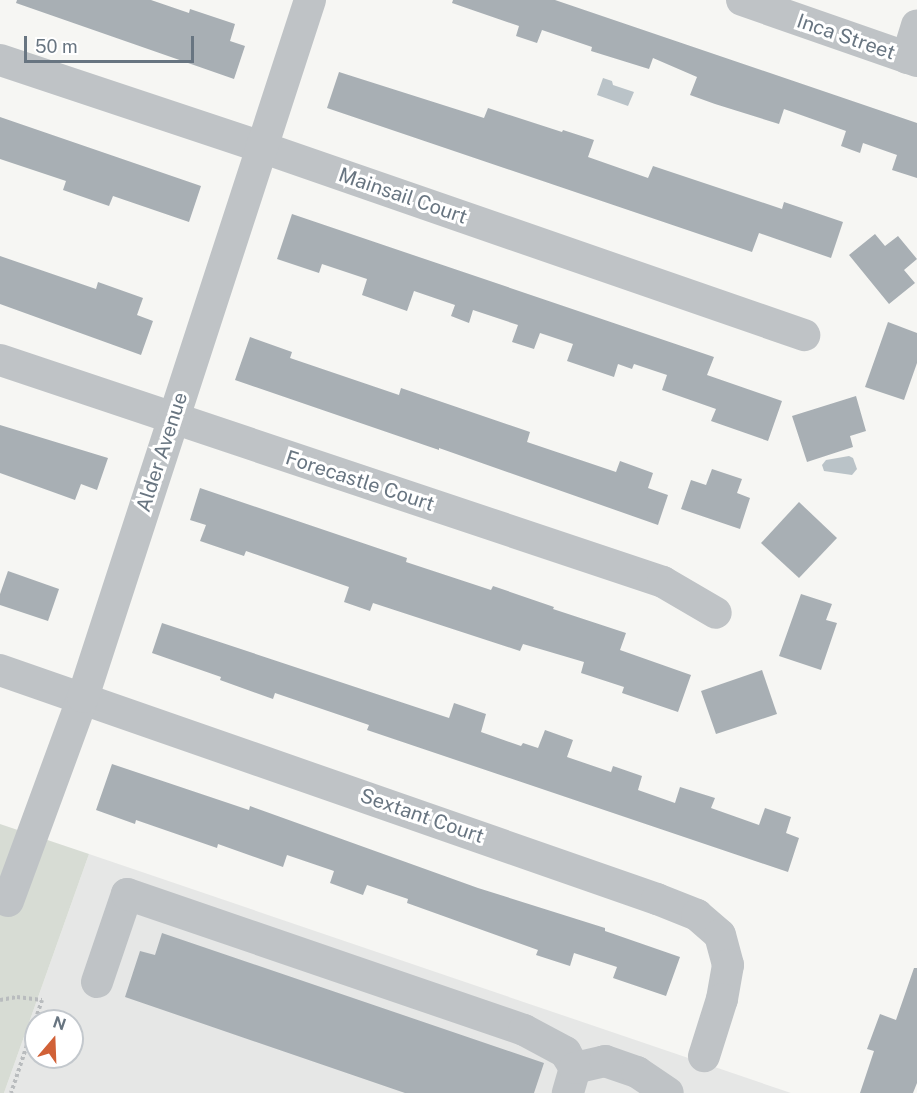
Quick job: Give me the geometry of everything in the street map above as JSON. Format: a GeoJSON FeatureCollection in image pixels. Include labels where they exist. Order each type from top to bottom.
{"type":"FeatureCollection","features":[{"type":"Feature","properties":{"kind":"street","name":"Alder Avenue"},"geometry":{"type":"LineString","coordinates":[[8,901],[83,697],[310,0]]}},
{"type":"Feature","properties":{"kind":"street","name":"Inca Street"},"geometry":{"type":"LineString","coordinates":[[742,0],[912,59]]}},
{"type":"Feature","properties":{"kind":"street"},"geometry":{"type":"LineString","coordinates":[[912,59],[917,26]]}},
{"type":"Feature","properties":{"kind":"street","name":"Mainsail Court"},"geometry":{"type":"LineString","coordinates":[[0,60],[261,147],[804,335]]}},
{"type":"Feature","properties":{"kind":"street","name":"Forecastle Court"},"geometry":{"type":"LineString","coordinates":[[0,360],[663,582],[716,613]]}},
{"type":"Feature","properties":{"kind":"street","name":"Sextant Court"},"geometry":{"type":"LineString","coordinates":[[0,670],[83,697],[697,915],[720,935],[728,965],[722,999],[704,1056]]}},
{"type":"Feature","properties":{"kind":"street"},"geometry":{"type":"LineString","coordinates":[[98,982],[127,894],[524,1030],[565,1052],[571,1080],[605,1061],[637,1071],[668,1093]]}},
{"type":"Feature","properties":{"kind":"path"},"geometry":{"type":"LineString","coordinates":[[0,1000],[17,997],[42,1000],[11,1093]]}},
{"type":"Feature","properties":{"kind":"shaded area"},"geometry":{"type":"Polygon","coordinates":[[[603,78],[612,81],[613,85],[634,92],[628,106],[597,95],[603,78]]]}},
{"type":"Feature","properties":{"kind":"shaded area"},"geometry":{"type":"Polygon","coordinates":[[[849,456],[853,458],[857,469],[852,475],[824,471],[822,465],[826,460],[849,456]]]}},
{"type":"Feature","properties":{"kind":"shaded area"},"geometry":{"type":"Polygon","coordinates":[[[0,824],[89,854],[34,1009],[24,1009],[24,1037],[4,1093],[0,1093],[0,824]]]}},
{"type":"Feature","properties":{"kind":"shaded area"},"geometry":{"type":"Polygon","coordinates":[[[89,854],[791,1093],[4,1093],[24,1037],[24,1069],[84,1069],[84,1009],[34,1009],[89,854]]]}},
{"type":"Feature","properties":{"kind":"building"},"geometry":{"type":"Polygon","coordinates":[[[17,0],[151,0],[189,13],[190,9],[235,24],[230,41],[245,46],[234,79],[16,3],[17,0]]]}},
{"type":"Feature","properties":{"kind":"building"},"geometry":{"type":"Polygon","coordinates":[[[453,0],[555,0],[917,123],[917,178],[892,170],[897,155],[863,143],[860,153],[841,146],[846,131],[784,109],[779,124],[715,104],[690,95],[697,77],[653,58],[649,69],[591,51],[592,47],[542,30],[537,43],[516,36],[519,26],[452,3],[453,0]]]}},
{"type":"Feature","properties":{"kind":"building"},"geometry":{"type":"Polygon","coordinates":[[[339,72],[484,118],[488,108],[594,140],[588,157],[648,178],[653,166],[782,209],[784,202],[843,222],[831,258],[759,233],[752,252],[327,108],[339,72]]]}},
{"type":"Feature","properties":{"kind":"building"},"geometry":{"type":"Polygon","coordinates":[[[0,117],[201,186],[189,222],[113,196],[109,206],[63,190],[66,181],[0,159],[0,117]]]}},
{"type":"Feature","properties":{"kind":"building"},"geometry":{"type":"Polygon","coordinates":[[[292,214],[714,357],[707,375],[782,401],[768,441],[711,421],[716,409],[662,390],[667,375],[634,364],[632,369],[618,364],[614,377],[567,361],[573,344],[540,333],[534,349],[512,342],[518,325],[473,310],[469,323],[451,316],[455,305],[414,291],[407,311],[362,295],[367,279],[322,264],[319,273],[277,259],[292,214]]]}},
{"type":"Feature","properties":{"kind":"building"},"geometry":{"type":"Polygon","coordinates":[[[875,234],[885,246],[898,236],[917,259],[904,270],[915,283],[889,304],[849,255],[875,234]]]}},
{"type":"Feature","properties":{"kind":"building"},"geometry":{"type":"Polygon","coordinates":[[[0,256],[96,289],[98,282],[143,298],[137,315],[153,321],[141,355],[0,304],[0,256]]]}},
{"type":"Feature","properties":{"kind":"building"},"geometry":{"type":"Polygon","coordinates":[[[888,322],[917,333],[917,363],[904,400],[865,387],[888,322]]]}},
{"type":"Feature","properties":{"kind":"building"},"geometry":{"type":"Polygon","coordinates":[[[250,337],[292,352],[290,358],[399,395],[401,388],[530,432],[527,442],[616,472],[620,461],[653,473],[648,488],[668,495],[658,525],[439,448],[439,450],[235,380],[250,337]]]}},
{"type":"Feature","properties":{"kind":"building"},"geometry":{"type":"Polygon","coordinates":[[[856,396],[866,431],[850,436],[853,447],[807,462],[792,416],[856,396]]]}},
{"type":"Feature","properties":{"kind":"building"},"geometry":{"type":"Polygon","coordinates":[[[0,425],[108,458],[97,490],[81,484],[75,500],[0,473],[0,425]]]}},
{"type":"Feature","properties":{"kind":"building"},"geometry":{"type":"Polygon","coordinates":[[[712,469],[742,479],[737,493],[750,498],[740,529],[681,509],[691,480],[706,485],[712,469]]]}},
{"type":"Feature","properties":{"kind":"building"},"geometry":{"type":"Polygon","coordinates":[[[200,488],[407,558],[406,562],[491,590],[493,586],[626,633],[620,650],[691,675],[678,712],[622,693],[624,687],[581,673],[584,662],[523,644],[520,651],[373,603],[370,611],[344,602],[349,587],[246,551],[244,556],[200,541],[206,525],[190,520],[200,488]]]}},
{"type":"Feature","properties":{"kind":"building"},"geometry":{"type":"Polygon","coordinates":[[[799,502],[837,538],[799,578],[761,543],[799,502]]]}},
{"type":"Feature","properties":{"kind":"building"},"geometry":{"type":"Polygon","coordinates":[[[8,571],[59,589],[48,621],[0,605],[0,594],[8,571]]]}},
{"type":"Feature","properties":{"kind":"building"},"geometry":{"type":"Polygon","coordinates":[[[801,594],[832,604],[826,620],[837,623],[821,670],[779,656],[801,594]]]}},
{"type":"Feature","properties":{"kind":"building"},"geometry":{"type":"Polygon","coordinates":[[[162,623],[449,718],[454,703],[486,714],[481,732],[521,746],[523,743],[538,748],[545,730],[573,740],[567,757],[611,772],[613,766],[642,776],[638,790],[675,803],[680,787],[715,798],[711,808],[759,825],[765,808],[791,817],[786,833],[799,838],[788,872],[367,730],[369,725],[275,693],[273,699],[220,680],[221,677],[152,653],[162,623]]]}},
{"type":"Feature","properties":{"kind":"building"},"geometry":{"type":"Polygon","coordinates":[[[762,670],[777,714],[716,734],[701,691],[762,670]]]}},
{"type":"Feature","properties":{"kind":"building"},"geometry":{"type":"Polygon","coordinates":[[[112,764],[249,810],[250,806],[478,888],[605,928],[605,931],[680,957],[666,996],[613,978],[617,967],[574,953],[570,966],[536,955],[538,950],[407,903],[408,899],[367,885],[363,895],[330,883],[334,871],[287,855],[283,867],[218,844],[217,848],[136,820],[135,824],[96,810],[112,764]]]}},
{"type":"Feature","properties":{"kind":"building"},"geometry":{"type":"Polygon","coordinates":[[[162,933],[544,1063],[534,1093],[405,1093],[125,997],[140,951],[155,955],[162,933]]]}},
{"type":"Feature","properties":{"kind":"building"},"geometry":{"type":"Polygon","coordinates":[[[914,968],[917,968],[917,1083],[913,1093],[860,1093],[874,1051],[867,1049],[880,1014],[896,1020],[914,968]]]}}]}
